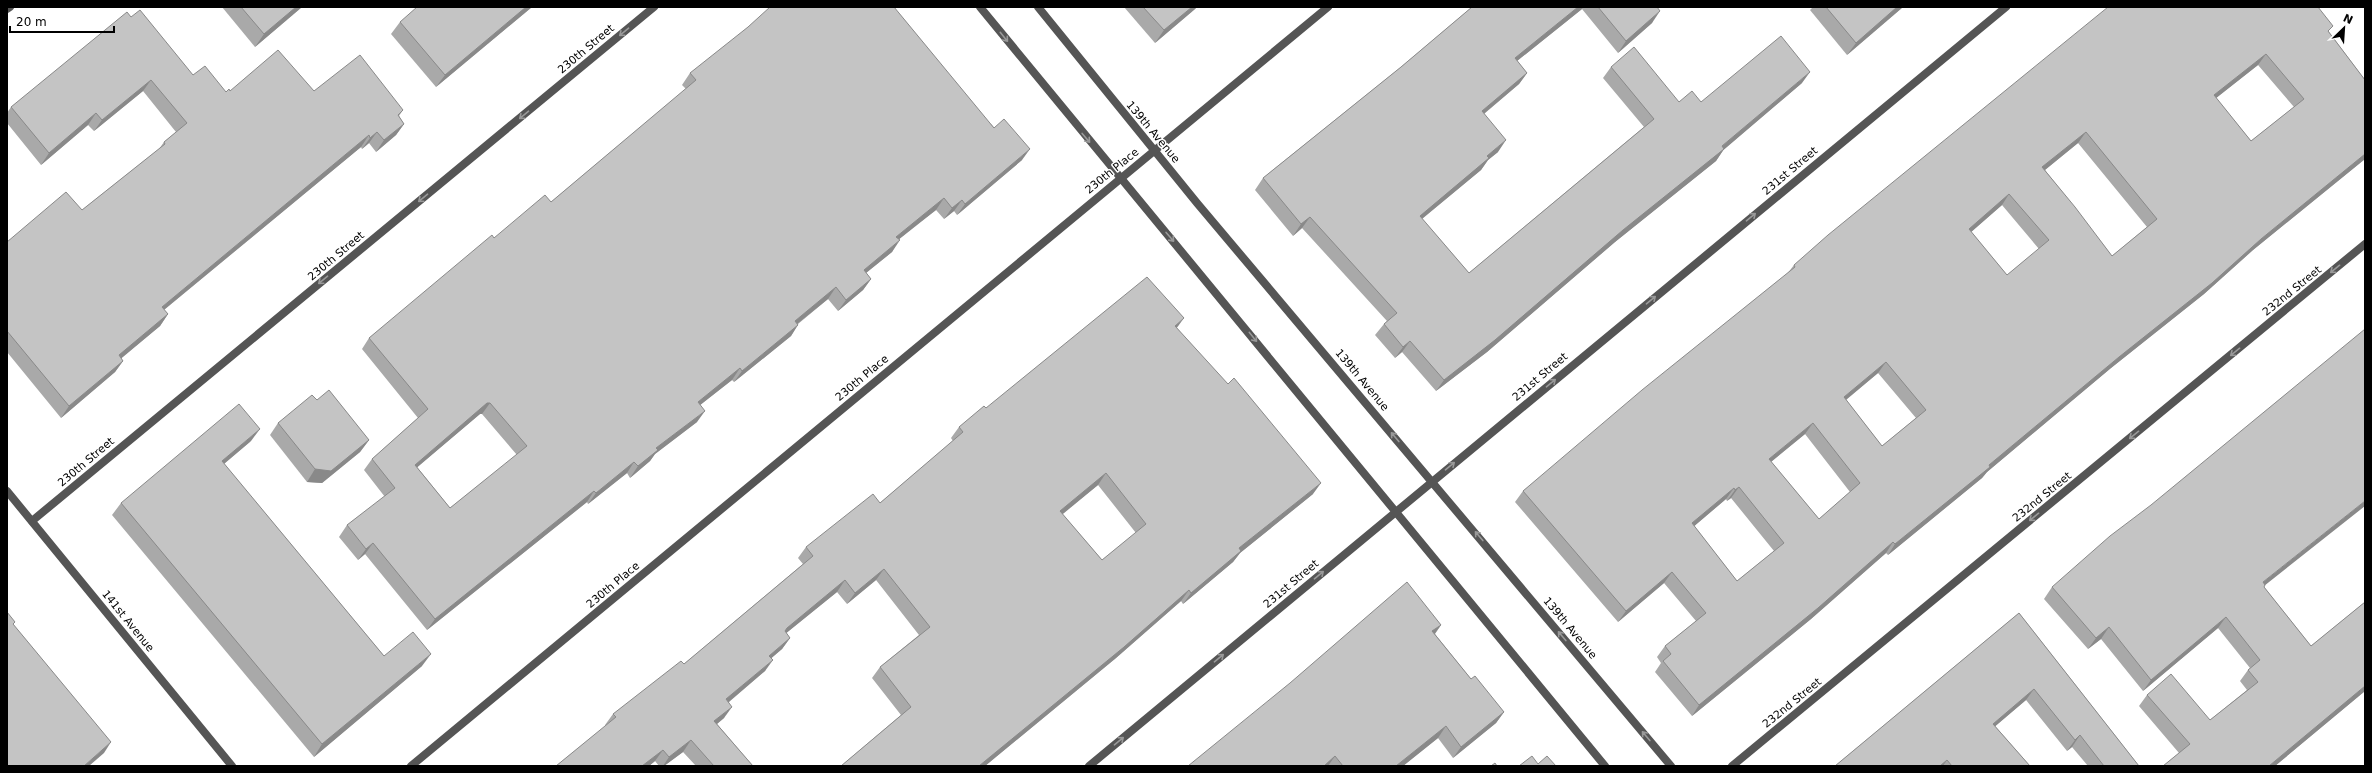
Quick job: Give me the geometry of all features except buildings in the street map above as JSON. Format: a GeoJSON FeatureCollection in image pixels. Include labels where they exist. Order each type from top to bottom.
{"type":"FeatureCollection","features":[{"type":"Feature","properties":{"kind":"street","name":"230th Street"},"geometry":{"type":"LineString","coordinates":[[32,521],[654,7]]}},
{"type":"Feature","properties":{"kind":"street"},"geometry":{"type":"LineString","coordinates":[[980,7],[1120,179],[1182,250],[1605,766]]}},
{"type":"Feature","properties":{"kind":"street","name":"139th Avenue"},"geometry":{"type":"LineString","coordinates":[[1038,7],[1154,151],[1671,766]]}},
{"type":"Feature","properties":{"kind":"street","name":"230th Place"},"geometry":{"type":"LineString","coordinates":[[411,766],[1328,7]]}},
{"type":"Feature","properties":{"kind":"street","name":"231st Street"},"geometry":{"type":"LineString","coordinates":[[1089,766],[1395,511],[2006,7]]}},
{"type":"Feature","properties":{"kind":"street","name":"232nd Street"},"geometry":{"type":"LineString","coordinates":[[1732,766],[2365,244]]}},
{"type":"Feature","properties":{"kind":"street","name":"141st Avenue"},"geometry":{"type":"LineString","coordinates":[[7,491],[232,766]]}}]}
